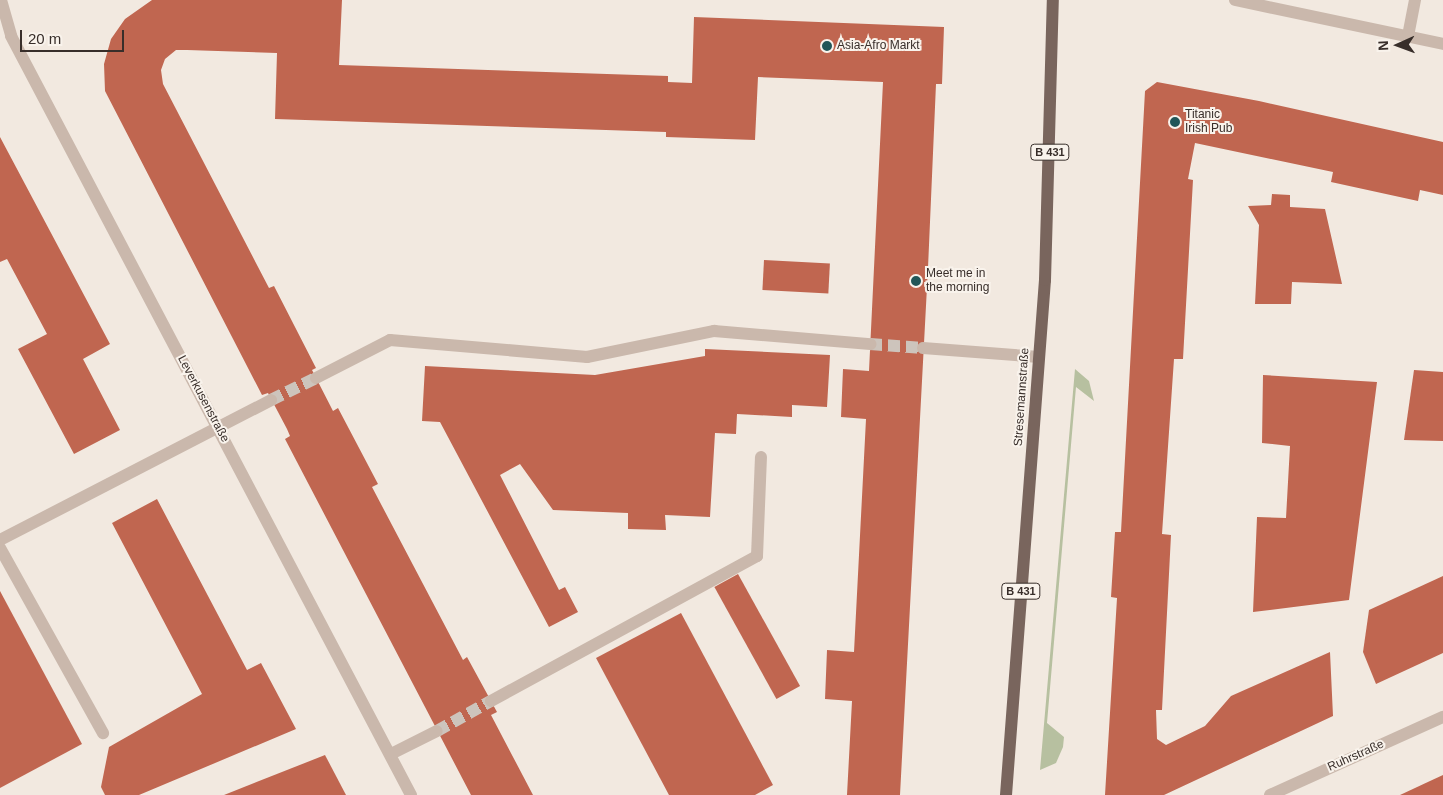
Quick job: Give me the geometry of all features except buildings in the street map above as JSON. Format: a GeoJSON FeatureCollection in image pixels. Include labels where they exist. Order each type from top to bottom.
{"type":"FeatureCollection","features":[{"type":"Feature","properties":{"kind":"main road","name":"Stresemannstraße"},"geometry":{"type":"LineString","coordinates":[[1006,795],[1039,357],[1048,194],[1053,0]]}},
{"type":"Feature","properties":{"kind":"street","name":"Leverkusenstraße"},"geometry":{"type":"LineString","coordinates":[[1,0],[11,36],[411,795]]}},
{"type":"Feature","properties":{"kind":"street"},"geometry":{"type":"LineString","coordinates":[[1235,0],[1443,44]]}},
{"type":"Feature","properties":{"kind":"street"},"geometry":{"type":"LineString","coordinates":[[1408,36],[1415,0]]}},
{"type":"Feature","properties":{"kind":"street"},"geometry":{"type":"LineString","coordinates":[[316,378],[390,340],[587,357],[714,331],[870,344]]}},
{"type":"Feature","properties":{"kind":"street"},"geometry":{"type":"LineString","coordinates":[[923,348],[1039,357]]}},
{"type":"Feature","properties":{"kind":"street"},"geometry":{"type":"LineString","coordinates":[[0,540],[271,400]]}},
{"type":"Feature","properties":{"kind":"street"},"geometry":{"type":"LineString","coordinates":[[491,701],[757,556],[761,457]]}},
{"type":"Feature","properties":{"kind":"street"},"geometry":{"type":"LineString","coordinates":[[0,548],[103,733]]}},
{"type":"Feature","properties":{"kind":"street","name":"Ruhrstraße"},"geometry":{"type":"LineString","coordinates":[[1270,795],[1443,717]]}},
{"type":"Feature","properties":{"kind":"street"},"geometry":{"type":"LineString","coordinates":[[391,754],[437,731]]}},
{"type":"Feature","properties":{"kind":"green space"},"geometry":{"type":"Polygon","coordinates":[[[1075,369],[1089,381],[1094,401],[1076,387],[1047,723],[1064,737],[1063,747],[1056,763],[1040,770],[1075,369]]]}},
{"type":"Feature","properties":{"kind":"tunnel"},"geometry":{"type":"LineString","coordinates":[[870,344],[923,348]]}},
{"type":"Feature","properties":{"kind":"tunnel"},"geometry":{"type":"LineString","coordinates":[[271,400],[316,378]]}},
{"type":"Feature","properties":{"kind":"tunnel"},"geometry":{"type":"LineString","coordinates":[[437,731],[491,701]]}},
{"type":"Feature","properties":{"kind":"place","name":"Asia-Afro Markt"},"geometry":{"type":"Point","coordinates":[827,46]}},
{"type":"Feature","properties":{"kind":"place","name":"Titanic Irish Pub"},"geometry":{"type":"Point","coordinates":[1175,122]}},
{"type":"Feature","properties":{"kind":"place","name":"Meet me in the morning"},"geometry":{"type":"Point","coordinates":[916,281]}}]}
